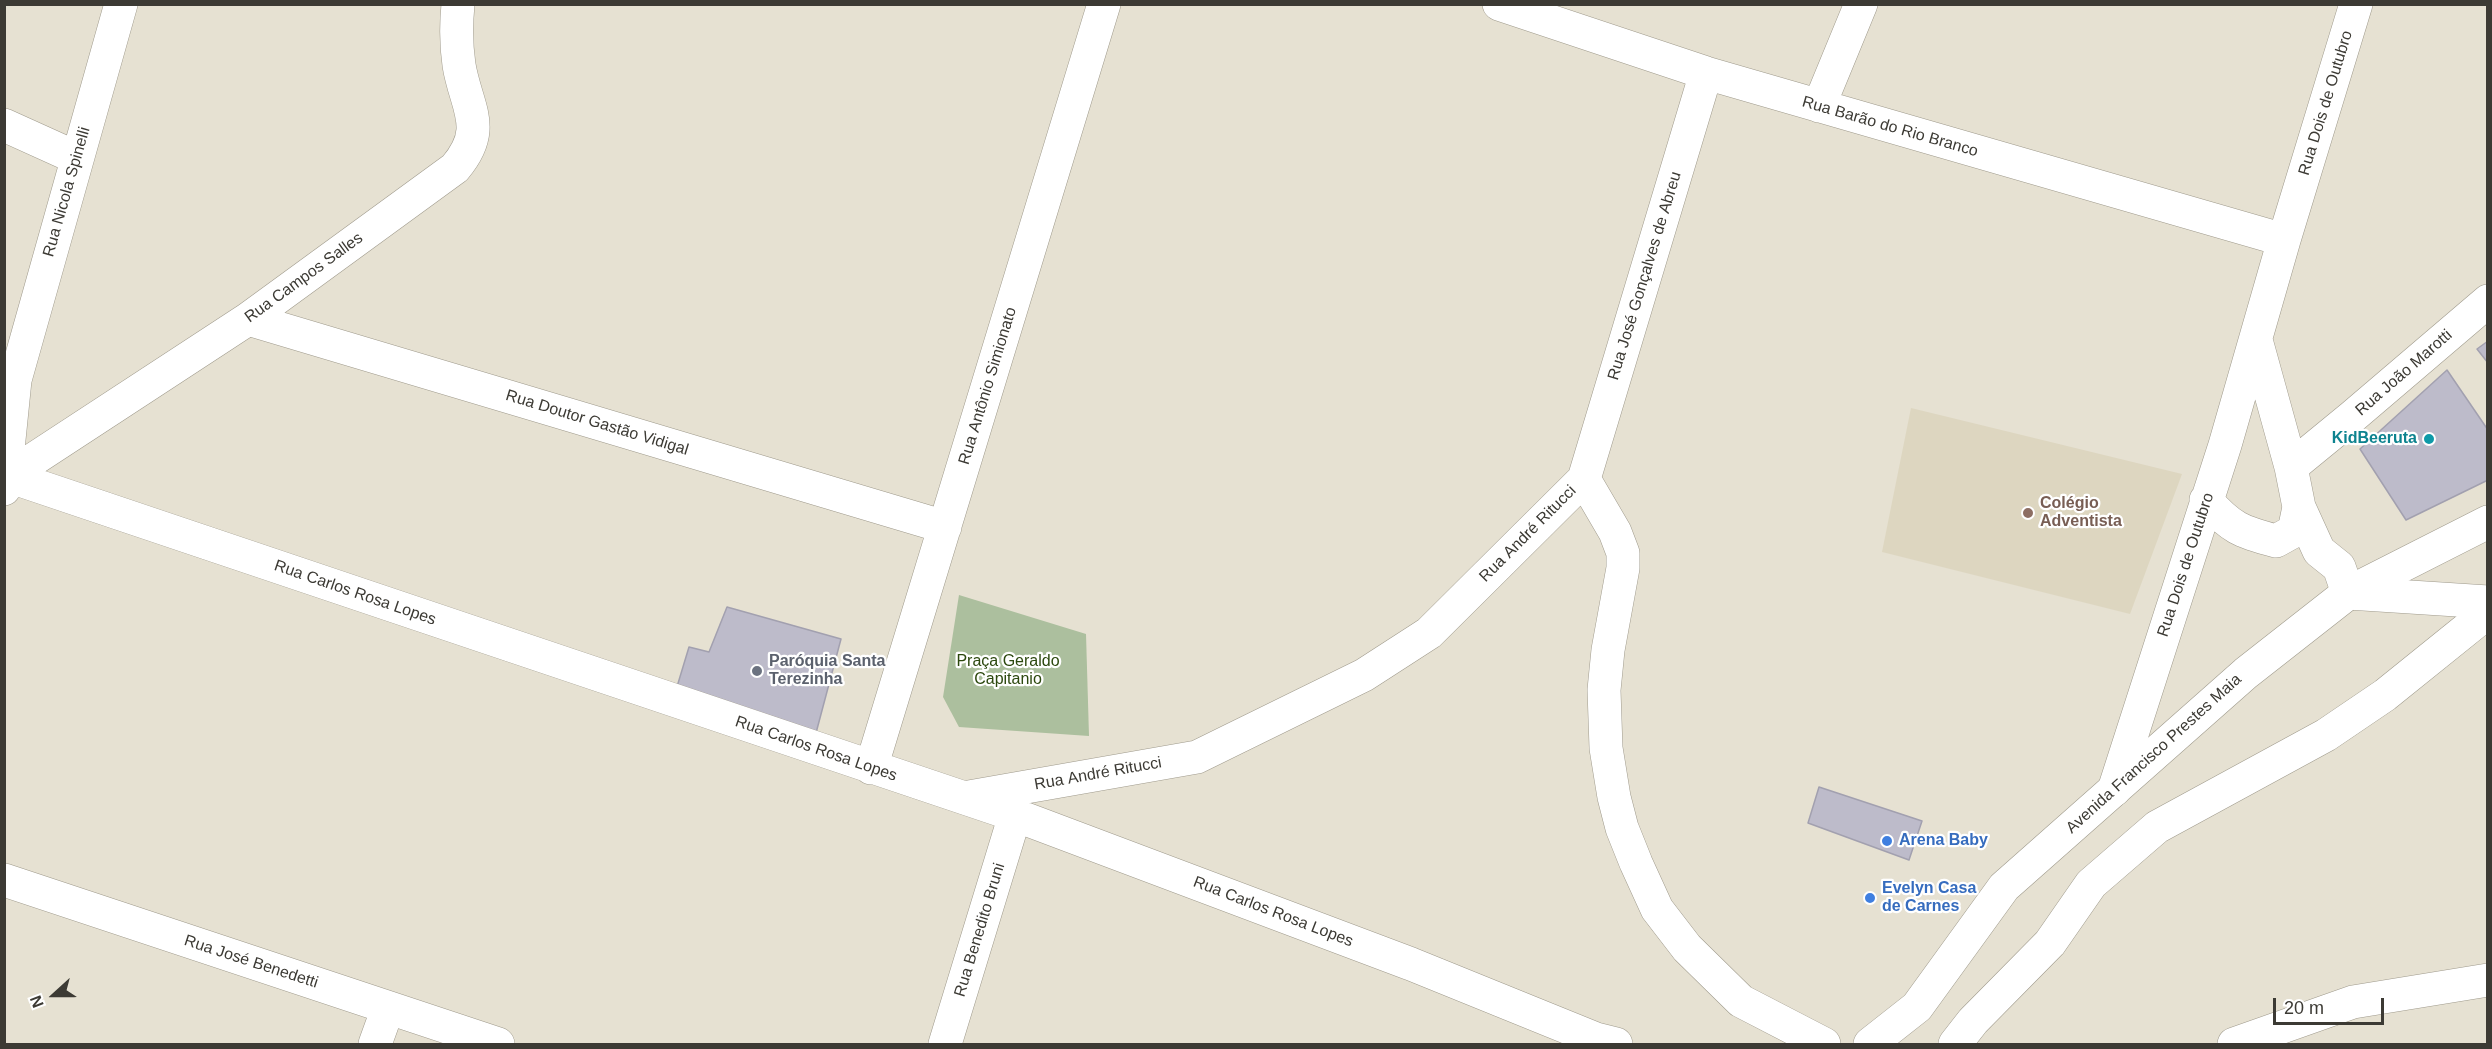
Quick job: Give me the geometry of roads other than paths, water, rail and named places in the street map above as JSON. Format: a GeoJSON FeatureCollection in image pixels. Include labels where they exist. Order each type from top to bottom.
{"type":"FeatureCollection","features":[{"type":"Feature","properties":{"kind":"street","name":"Rua Nicola Spinelli"},"geometry":{"type":"LineString","coordinates":[[6,480],[10,390],[121,4]]}},
{"type":"Feature","properties":{"kind":"street","name":"Rua Campos Salles"},"geometry":{"type":"LineString","coordinates":[[6,480],[248,319],[455,168],[466,156],[473,140],[474,124],[459,65],[456,27],[458,4]]}},
{"type":"Feature","properties":{"kind":"street","name":"Rua Antônio Simionato"},"geometry":{"type":"LineString","coordinates":[[871,768],[1104,4]]}},
{"type":"Feature","properties":{"kind":"street","name":"Rua Barão do Rio Branco"},"geometry":{"type":"LineString","coordinates":[[1499,4],[1706,73],[2284,240]]}},
{"type":"Feature","properties":{"kind":"street"},"geometry":{"type":"LineString","coordinates":[[1819,106],[1861,4]]}},
{"type":"Feature","properties":{"kind":"street","name":"Rua Dois de Outubro"},"geometry":{"type":"LineString","coordinates":[[2114,790],[2225,445],[2284,240],[2356,4]]}},
{"type":"Feature","properties":{"kind":"street","name":"Rua José Gonçalves de Abreu"},"geometry":{"type":"LineString","coordinates":[[1584,479],[1706,73]]}},
{"type":"Feature","properties":{"kind":"street"},"geometry":{"type":"LineString","coordinates":[[4,125],[77,158]]}},
{"type":"Feature","properties":{"kind":"street","name":"Rua João Marotti"},"geometry":{"type":"LineString","coordinates":[[2291,467],[2487,301]]}},
{"type":"Feature","properties":{"kind":"street","name":"Rua Doutor Gastão Vidigal"},"geometry":{"type":"LineString","coordinates":[[248,319],[945,527]]}},
{"type":"Feature","properties":{"kind":"street"},"geometry":{"type":"LineString","coordinates":[[2256,340],[2291,467],[2299,507],[2319,551],[2338,567],[2348,593],[2487,602]]}},
{"type":"Feature","properties":{"kind":"street"},"geometry":{"type":"LineString","coordinates":[[2225,445],[2246,421],[2267,416],[2280,426]]}},
{"type":"Feature","properties":{"kind":"street","name":"Rua André Ritucci"},"geometry":{"type":"LineString","coordinates":[[965,798],[1197,756],[1364,675],[1429,633],[1584,479],[1615,532],[1623,553],[1623,568],[1608,650],[1604,690],[1606,748],[1622,828],[1636,863],[1657,909],[1687,948],[1741,1001],[1824,1044]]}},
{"type":"Feature","properties":{"kind":"street","name":"Rua Carlos Rosa Lopes"},"geometry":{"type":"LineString","coordinates":[[6,480],[1015,815],[1400,960],[1596,1039],[1616,1044]]}},
{"type":"Feature","properties":{"kind":"street"},"geometry":{"type":"LineString","coordinates":[[2206,500],[2223,520],[2242,532],[2277,541],[2294,531],[2299,507]]}},
{"type":"Feature","properties":{"kind":"street","name":"Avenida Francisco Prestes Maia"},"geometry":{"type":"LineString","coordinates":[[1870,1044],[1917,1007],[2004,887],[2246,673],[2348,593],[2487,522]]}},
{"type":"Feature","properties":{"kind":"street"},"geometry":{"type":"LineString","coordinates":[[1955,1044],[1973,1021],[2050,943],[2091,884],[2157,827],[2326,735],[2385,695],[2487,612]]}},
{"type":"Feature","properties":{"kind":"street","name":"Rua Benedito Bruni"},"geometry":{"type":"LineString","coordinates":[[945,1044],[1015,815]]}},
{"type":"Feature","properties":{"kind":"street","name":"Rua José Benedetti"},"geometry":{"type":"LineString","coordinates":[[4,880],[498,1044]]}},
{"type":"Feature","properties":{"kind":"street"},"geometry":{"type":"LineString","coordinates":[[2234,1044],[2353,1002],[2487,980]]}},
{"type":"Feature","properties":{"kind":"street"},"geometry":{"type":"LineString","coordinates":[[375,1044],[388,1008]]}},
{"type":"Feature","properties":{"kind":"place","name":"KidBeeruta"},"geometry":{"type":"Point","coordinates":[2429,439]}},
{"type":"Feature","properties":{"kind":"place","name":"Colégio Adventista"},"geometry":{"type":"Point","coordinates":[2028,513]}},
{"type":"Feature","properties":{"kind":"place","name":"Paróquia Santa Terezinha"},"geometry":{"type":"Point","coordinates":[757,671]}},
{"type":"Feature","properties":{"kind":"place","name":"Arena Baby"},"geometry":{"type":"Point","coordinates":[1887,841]}},
{"type":"Feature","properties":{"kind":"place","name":"Evelyn Casa de Carnes"},"geometry":{"type":"Point","coordinates":[1870,898]}},
{"type":"Feature","properties":{"kind":"park label","name":"Praça Geraldo Capitanio"},"geometry":{"type":"Point","coordinates":[1008,671]}}]}
